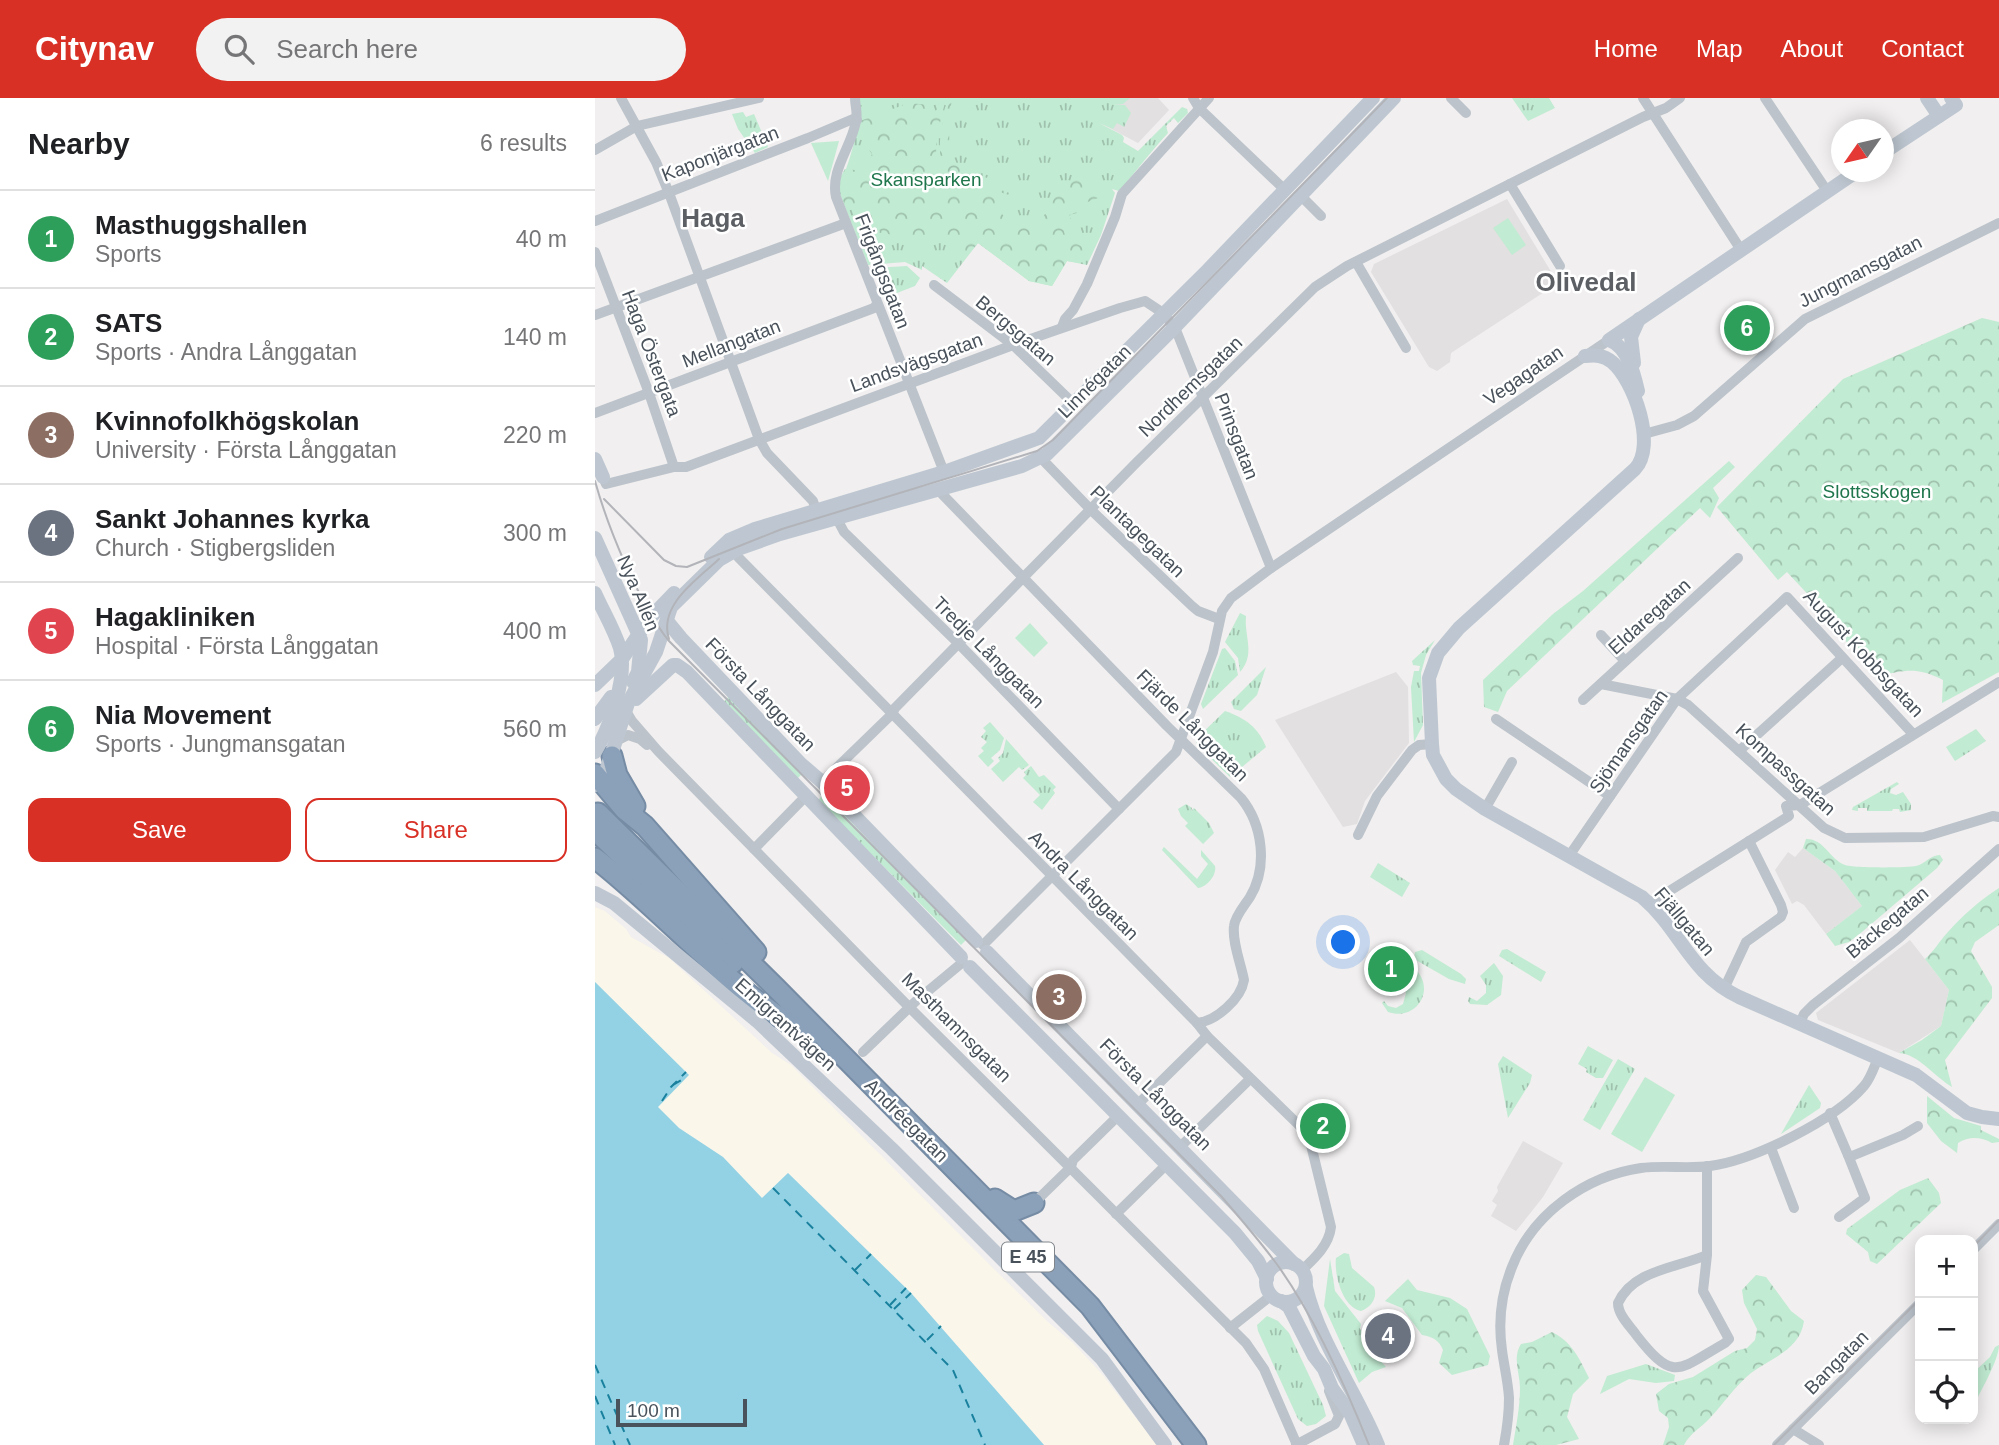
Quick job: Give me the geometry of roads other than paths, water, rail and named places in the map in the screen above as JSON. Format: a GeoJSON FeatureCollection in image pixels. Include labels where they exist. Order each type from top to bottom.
{"type":"FeatureCollection","features":[{"type":"Feature","properties":{"kind":"highway"},"geometry":{"type":"LineString","coordinates":[[603,747],[645,826]]}},
{"type":"Feature","properties":{"kind":"highway"},"geometry":{"type":"LineString","coordinates":[[596,779],[624,809],[645,826],[756,951],[773,975],[781,993]]}},
{"type":"Feature","properties":{"kind":"highway","name":"Andréegatan"},"geometry":{"type":"LineString","coordinates":[[597,821],[781,993],[1040,1255],[1103,1321],[1196,1445]]}},
{"type":"Feature","properties":{"kind":"highway","name":"Andréegatan"},"geometry":{"type":"LineString","coordinates":[[597,821],[1084,1315],[1183,1445]]}},
{"type":"Feature","properties":{"kind":"highway"},"geometry":{"type":"LineString","coordinates":[[595,858],[729,977],[787,1023],[809,1036]]}},
{"type":"Feature","properties":{"kind":"highway"},"geometry":{"type":"LineString","coordinates":[[981,1194],[998,1200],[1014,1211],[1034,1203]]}},
{"type":"Feature","properties":{"kind":"highway"},"geometry":{"type":"LineString","coordinates":[[1034,1203],[1026,1225],[1040,1255]]}},
{"type":"Feature","properties":{"kind":"street"},"geometry":{"type":"LineString","coordinates":[[621,98],[668,191],[759,439],[767,453],[813,501],[816,510]]}},
{"type":"Feature","properties":{"kind":"street"},"geometry":{"type":"LineString","coordinates":[[595,150],[637,126],[759,98]]}},
{"type":"Feature","properties":{"kind":"street"},"geometry":{"type":"LineString","coordinates":[[855,98],[857,120]]}},
{"type":"Feature","properties":{"kind":"street"},"geometry":{"type":"LineString","coordinates":[[1062,327],[1087,284],[1122,194],[1196,103],[1209,98]]}},
{"type":"Feature","properties":{"kind":"street","name":"Linnégatan"},"geometry":{"type":"LineString","coordinates":[[732,545],[1022,466],[1054,448],[1284,190],[1373,98]]}},
{"type":"Feature","properties":{"kind":"street","name":"Linnégatan"},"geometry":{"type":"LineString","coordinates":[[732,545],[816,510],[944,472],[1035,441],[1301,196],[1394,98]]}},
{"type":"Feature","properties":{"kind":"street"},"geometry":{"type":"LineString","coordinates":[[1451,98],[1466,113]]}},
{"type":"Feature","properties":{"kind":"street"},"geometry":{"type":"LineString","coordinates":[[1643,98],[1741,250]]}},
{"type":"Feature","properties":{"kind":"street","name":"Nordhemsgatan"},"geometry":{"type":"LineString","coordinates":[[822,782],[1315,287],[1356,262],[1680,98]]}},
{"type":"Feature","properties":{"kind":"street"},"geometry":{"type":"LineString","coordinates":[[1765,98],[1827,191]]}},
{"type":"Feature","properties":{"kind":"street"},"geometry":{"type":"LineString","coordinates":[[1927,98],[1939,117]]}},
{"type":"Feature","properties":{"kind":"street"},"geometry":{"type":"LineString","coordinates":[[1894,146],[1939,117],[1957,100]]}},
{"type":"Feature","properties":{"kind":"street"},"geometry":{"type":"LineString","coordinates":[[1196,103],[1284,190]]}},
{"type":"Feature","properties":{"kind":"street","name":"Kaponjärgatan"},"geometry":{"type":"LineString","coordinates":[[595,221],[853,119],[857,120]]}},
{"type":"Feature","properties":{"kind":"street","name":"Frigångsgatan"},"geometry":{"type":"LineString","coordinates":[[857,120],[834,190],[944,472]]}},
{"type":"Feature","properties":{"kind":"street","name":"Vegagatan"},"geometry":{"type":"LineString","coordinates":[[1219,619],[1231,598],[1271,568],[1841,182]]}},
{"type":"Feature","properties":{"kind":"street"},"geometry":{"type":"LineString","coordinates":[[1510,184],[1560,265]]}},
{"type":"Feature","properties":{"kind":"street"},"geometry":{"type":"LineString","coordinates":[[1301,196],[1321,216]]}},
{"type":"Feature","properties":{"kind":"street"},"geometry":{"type":"LineString","coordinates":[[595,315],[846,223]]}},
{"type":"Feature","properties":{"kind":"street","name":"Jungmansgatan"},"geometry":{"type":"LineString","coordinates":[[1644,434],[1677,425],[1694,416],[1805,319],[1999,223]]}},
{"type":"Feature","properties":{"kind":"street","name":"Haga Östergata"},"geometry":{"type":"LineString","coordinates":[[595,252],[674,467]]}},
{"type":"Feature","properties":{"kind":"street"},"geometry":{"type":"LineString","coordinates":[[1356,262],[1406,348]]}},
{"type":"Feature","properties":{"kind":"street","name":"Bergsgatan"},"geometry":{"type":"LineString","coordinates":[[934,285],[1013,345],[1074,404]]}},
{"type":"Feature","properties":{"kind":"street","name":"Landsvägsgatan"},"geometry":{"type":"LineString","coordinates":[[605,480],[686,467],[1062,327],[1142,301],[1150,302],[1168,319]]}},
{"type":"Feature","properties":{"kind":"street","name":"Mellangatan"},"geometry":{"type":"LineString","coordinates":[[595,414],[874,308],[877,304]]}},
{"type":"Feature","properties":{"kind":"street","name":"Prinsgatan"},"geometry":{"type":"LineString","coordinates":[[1168,319],[1203,397],[1271,568]]}},
{"type":"Feature","properties":{"kind":"street"},"geometry":{"type":"LineString","coordinates":[[1628,372],[1631,337],[1639,319]]}},
{"type":"Feature","properties":{"kind":"street"},"geometry":{"type":"LineString","coordinates":[[1612,339],[1624,353],[1628,372],[1639,397],[1644,434]]}},
{"type":"Feature","properties":{"kind":"street"},"geometry":{"type":"LineString","coordinates":[[1585,356],[1602,357],[1628,372]]}},
{"type":"Feature","properties":{"kind":"street","name":"Fjällgatan"},"geometry":{"type":"LineString","coordinates":[[1644,434],[1644,450],[1639,465],[1453,634],[1438,653],[1430,671],[1432,744],[1437,764],[1449,782],[1485,808],[1644,899],[1701,971],[1724,989],[1916,1075],[1967,1113],[1999,1119]]}},
{"type":"Feature","properties":{"kind":"street","name":"Plantagegatan"},"geometry":{"type":"LineString","coordinates":[[1041,457],[1091,510],[1192,606],[1219,619]]}},
{"type":"Feature","properties":{"kind":"street"},"geometry":{"type":"LineString","coordinates":[[595,459],[605,480]]}},
{"type":"Feature","properties":{"kind":"street","name":"Fjärde Långgatan"},"geometry":{"type":"LineString","coordinates":[[940,489],[1023,578],[1244,802],[1253,822],[1261,853],[1257,881],[1234,926],[1243,986],[1236,997],[1212,1019],[1197,1023]]}},
{"type":"Feature","properties":{"kind":"street","name":"Tredje Långgatan"},"geometry":{"type":"LineString","coordinates":[[836,517],[843,532],[958,644],[1119,809]]}},
{"type":"Feature","properties":{"kind":"street","name":"Nya Allén"},"geometry":{"type":"LineString","coordinates":[[595,538],[641,645],[638,672],[628,694],[627,707]]}},
{"type":"Feature","properties":{"kind":"street"},"geometry":{"type":"LineString","coordinates":[[595,685],[652,616],[732,545]]}},
{"type":"Feature","properties":{"kind":"street"},"geometry":{"type":"LineString","coordinates":[[603,747],[655,656],[671,607],[732,545]]}},
{"type":"Feature","properties":{"kind":"street","name":"Andra Långgatan"},"geometry":{"type":"LineString","coordinates":[[732,545],[738,557],[1249,1079],[1304,1130],[1310,1142],[1331,1227],[1329,1238],[1314,1260],[1298,1267]]}},
{"type":"Feature","properties":{"kind":"street","name":"Eldaregatan"},"geometry":{"type":"LineString","coordinates":[[1583,700],[1738,558]]}},
{"type":"Feature","properties":{"kind":"street"},"geometry":{"type":"LineString","coordinates":[[595,593],[621,653],[623,672],[596,779]]}},
{"type":"Feature","properties":{"kind":"street","name":"August Kobbsgatan"},"geometry":{"type":"LineString","coordinates":[[1787,597],[1913,734]]}},
{"type":"Feature","properties":{"kind":"street","name":"Sjömansgatan"},"geometry":{"type":"LineString","coordinates":[[1569,856],[1677,699],[1787,597]]}},
{"type":"Feature","properties":{"kind":"street"},"geometry":{"type":"LineString","coordinates":[[863,1052],[954,967],[965,962],[977,967],[983,964],[982,946],[1173,756],[1213,652],[1219,619]]}},
{"type":"Feature","properties":{"kind":"street","name":"Första Långgatan"},"geometry":{"type":"LineString","coordinates":[[667,621],[801,764],[822,782],[1298,1267]]}},
{"type":"Feature","properties":{"kind":"street"},"geometry":{"type":"LineString","coordinates":[[1601,635],[1625,661]]}},
{"type":"Feature","properties":{"kind":"street"},"geometry":{"type":"LineString","coordinates":[[1739,751],[1842,658]]}},
{"type":"Feature","properties":{"kind":"street","name":"Första Långgatan"},"geometry":{"type":"LineString","coordinates":[[627,707],[673,665],[677,664],[687,672],[965,962],[1235,1233],[1258,1261],[1267,1279]]}},
{"type":"Feature","properties":{"kind":"street"},"geometry":{"type":"LineString","coordinates":[[1655,900],[1789,816],[1786,806],[1800,805],[1999,682]]}},
{"type":"Feature","properties":{"kind":"street","name":"Kompassgatan"},"geometry":{"type":"LineString","coordinates":[[1601,684],[1677,699],[1688,705],[1830,832],[1845,838],[1924,838],[1999,817]]}},
{"type":"Feature","properties":{"kind":"street"},"geometry":{"type":"LineString","coordinates":[[595,719],[619,687]]}},
{"type":"Feature","properties":{"kind":"street","name":"Masthamnsgatan"},"geometry":{"type":"LineString","coordinates":[[627,707],[632,721],[754,849],[1252,1351],[1264,1369],[1296,1445]]}},
{"type":"Feature","properties":{"kind":"street"},"geometry":{"type":"LineString","coordinates":[[1496,719],[1611,796]]}},
{"type":"Feature","properties":{"kind":"street","name":"Masthamnsgatan"},"geometry":{"type":"LineString","coordinates":[[603,747],[628,735],[637,737],[659,751]]}},
{"type":"Feature","properties":{"kind":"street"},"geometry":{"type":"LineString","coordinates":[[1358,835],[1377,796],[1412,751],[1419,745],[1432,744]]}},
{"type":"Feature","properties":{"kind":"street"},"geometry":{"type":"LineString","coordinates":[[1485,808],[1512,762]]}},
{"type":"Feature","properties":{"kind":"street"},"geometry":{"type":"LineString","coordinates":[[754,849],[806,797]]}},
{"type":"Feature","properties":{"kind":"street"},"geometry":{"type":"LineString","coordinates":[[1724,989],[1746,942],[1781,917],[1783,912],[1749,841]]}},
{"type":"Feature","properties":{"kind":"street","name":"Bäckegatan"},"geometry":{"type":"LineString","coordinates":[[1800,1023],[1813,1005],[1899,938],[1999,849]]}},
{"type":"Feature","properties":{"kind":"street","name":"Emigrantvägen"},"geometry":{"type":"LineString","coordinates":[[595,893],[614,903],[757,1021],[884,1140],[1102,1359],[1165,1445]]}},
{"type":"Feature","properties":{"kind":"street"},"geometry":{"type":"LineString","coordinates":[[965,962],[962,949],[966,944],[982,946]]}},
{"type":"Feature","properties":{"kind":"street"},"geometry":{"type":"LineString","coordinates":[[1138,1104],[1207,1036]]}},
{"type":"Feature","properties":{"kind":"street"},"geometry":{"type":"LineString","coordinates":[[1504,1445],[1509,1395],[1501,1340],[1501,1306],[1512,1266],[1529,1236],[1559,1203],[1605,1177],[1649,1167],[1707,1167],[1771,1148],[1830,1113],[1863,1087],[1878,1058]]}},
{"type":"Feature","properties":{"kind":"street"},"geometry":{"type":"LineString","coordinates":[[1181,1146],[1249,1079]]}},
{"type":"Feature","properties":{"kind":"street"},"geometry":{"type":"LineString","coordinates":[[1830,1113],[1865,1198],[1839,1217]]}},
{"type":"Feature","properties":{"kind":"street"},"geometry":{"type":"LineString","coordinates":[[1034,1203],[1118,1116]]}},
{"type":"Feature","properties":{"kind":"street"},"geometry":{"type":"LineString","coordinates":[[1848,1155],[1852,1156],[1903,1135],[1918,1126]]}},
{"type":"Feature","properties":{"kind":"street"},"geometry":{"type":"LineString","coordinates":[[1771,1148],[1794,1208]]}},
{"type":"Feature","properties":{"kind":"street"},"geometry":{"type":"LineString","coordinates":[[1116,1214],[1167,1164]]}},
{"type":"Feature","properties":{"kind":"street"},"geometry":{"type":"LineString","coordinates":[[1707,1167],[1707,1255],[1703,1291],[1728,1336],[1728,1341],[1680,1367],[1666,1367],[1637,1336],[1621,1314],[1618,1303],[1624,1291],[1639,1279],[1707,1255]]}},
{"type":"Feature","properties":{"kind":"street"},"geometry":{"type":"LineString","coordinates":[[1978,1245],[1999,1224]]}},
{"type":"Feature","properties":{"kind":"street"},"geometry":{"type":"LineString","coordinates":[[1296,1445],[1330,1429],[1339,1416],[1314,1356],[1289,1307],[1276,1298],[1267,1279],[1270,1270],[1277,1264],[1289,1262],[1298,1267],[1306,1278],[1305,1287],[1344,1379],[1368,1420],[1378,1445]]}},
{"type":"Feature","properties":{"kind":"street"},"geometry":{"type":"LineString","coordinates":[[1230,1328],[1276,1298],[1295,1300],[1305,1287]]}},
{"type":"Feature","properties":{"kind":"street","name":"Bangatan"},"geometry":{"type":"LineString","coordinates":[[1777,1445],[1915,1308]]}},
{"type":"Feature","properties":{"kind":"street"},"geometry":{"type":"LineString","coordinates":[[1314,1356],[1324,1369],[1336,1396],[1350,1413],[1364,1445]]}},
{"type":"Feature","properties":{"kind":"street"},"geometry":{"type":"LineString","coordinates":[[1793,1429],[1819,1445]]}},
{"type":"Feature","properties":{"kind":"water"},"geometry":{"type":"Polygon","coordinates":[[[595,982],[689,1075],[658,1107],[679,1128],[723,1157],[762,1198],[788,1173],[911,1293],[1044,1445],[595,1445],[595,982]]]}},
{"type":"Feature","properties":{"kind":"tram line"},"geometry":{"type":"LineString","coordinates":[[604,499],[664,560],[676,566],[687,567],[782,529],[1037,451],[1053,440],[1387,98]]}},
{"type":"Feature","properties":{"kind":"tram line"},"geometry":{"type":"LineString","coordinates":[[595,481],[625,564],[668,640],[1221,1196],[1270,1254],[1290,1283],[1339,1375],[1369,1445]]}},
{"type":"Feature","properties":{"kind":"tram line"},"geometry":{"type":"LineString","coordinates":[[669,639],[667,627],[674,604],[719,559]]}},
{"type":"Feature","properties":{"kind":"tram line"},"geometry":{"type":"LineString","coordinates":[[1978,1242],[1999,1220]]}},
{"type":"Feature","properties":{"kind":"tram line"},"geometry":{"type":"LineString","coordinates":[[1774,1445],[1915,1304]]}},
{"type":"Feature","properties":{"kind":"place","name":"Nia Movement"},"geometry":{"type":"Point","coordinates":[1747,328]}},
{"type":"Feature","properties":{"kind":"place","name":"Hagakliniken"},"geometry":{"type":"Point","coordinates":[847,788]}},
{"type":"Feature","properties":{"kind":"place","name":"Masthuggshallen"},"geometry":{"type":"Point","coordinates":[1391,969]}},
{"type":"Feature","properties":{"kind":"place","name":"Kvinnofolkhögskolan"},"geometry":{"type":"Point","coordinates":[1059,997]}},
{"type":"Feature","properties":{"kind":"place","name":"SATS"},"geometry":{"type":"Point","coordinates":[1323,1126]}},
{"type":"Feature","properties":{"kind":"place","name":"Sankt Johannes kyrka"},"geometry":{"type":"Point","coordinates":[1388,1336]}},
{"type":"Feature","properties":{"kind":"district","name":"Haga"},"geometry":{"type":"Point","coordinates":[713,218]}},
{"type":"Feature","properties":{"kind":"district","name":"Olivedal"},"geometry":{"type":"Point","coordinates":[1586,282]}},
{"type":"Feature","properties":{"kind":"park label","name":"Skansparken"},"geometry":{"type":"Point","coordinates":[926,179]}},
{"type":"Feature","properties":{"kind":"park label","name":"Slottsskogen"},"geometry":{"type":"Point","coordinates":[1877,491]}}]}
